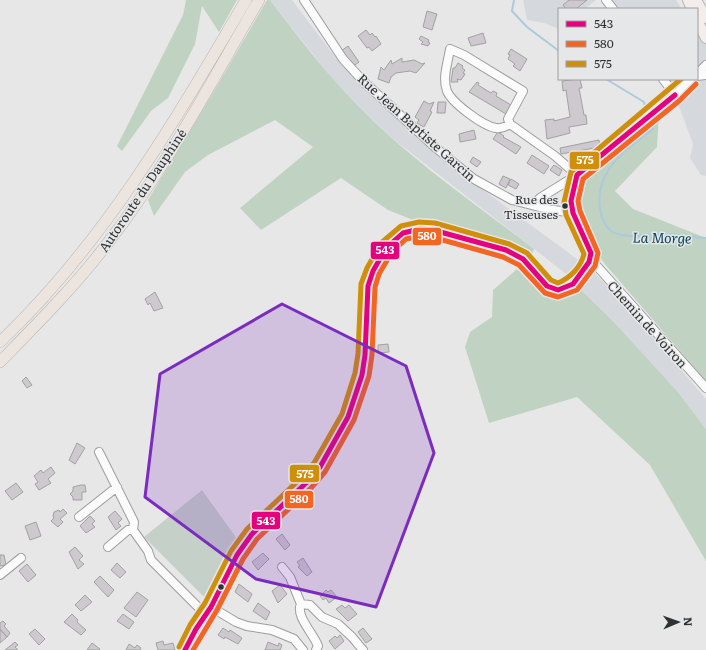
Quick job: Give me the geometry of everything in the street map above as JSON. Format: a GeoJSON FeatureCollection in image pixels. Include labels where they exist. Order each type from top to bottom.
{"type":"FeatureCollection","features":[{"type":"Feature","properties":{"kind":"highway","name":"Autoroute du Dauphiné"},"geometry":{"type":"LineString","coordinates":[[0,342],[68,270],[114,212],[148,162],[246,0]]}},
{"type":"Feature","properties":{"kind":"highway","name":"Autoroute du Dauphiné"},"geometry":{"type":"LineString","coordinates":[[0,362],[63,298],[108,244],[160,167],[259,0]]}},
{"type":"Feature","properties":{"kind":"main road"},"geometry":{"type":"LineString","coordinates":[[696,0],[706,18]]}},
{"type":"Feature","properties":{"kind":"main road"},"geometry":{"type":"LineString","coordinates":[[698,22],[706,38]]}},
{"type":"Feature","properties":{"kind":"street","name":"Rue Jean Baptiste Garcin"},"geometry":{"type":"LineString","coordinates":[[304,0],[343,59],[363,81],[436,148],[474,179],[512,200],[534,204],[547,209],[572,213]]}},
{"type":"Feature","properties":{"kind":"street"},"geometry":{"type":"LineString","coordinates":[[606,0],[612,8]]}},
{"type":"Feature","properties":{"kind":"street"},"geometry":{"type":"LineString","coordinates":[[510,124],[501,129],[494,128],[462,109],[448,92],[445,78],[450,49],[464,55],[523,91],[508,120],[510,124],[555,156],[577,175]]}},
{"type":"Feature","properties":{"kind":"street"},"geometry":{"type":"LineString","coordinates":[[698,74],[706,65]]}},
{"type":"Feature","properties":{"kind":"street"},"geometry":{"type":"LineString","coordinates":[[664,80],[675,95]]}},
{"type":"Feature","properties":{"kind":"street"},"geometry":{"type":"LineString","coordinates":[[534,204],[540,198],[577,175],[675,95],[690,80]]}},
{"type":"Feature","properties":{"kind":"street"},"geometry":{"type":"LineString","coordinates":[[185,650],[211,606],[237,555],[252,534],[306,483],[320,467],[348,417],[362,375],[365,355],[368,286],[378,259],[386,248],[403,233],[420,229],[448,233],[506,250],[523,259],[548,286],[558,290],[573,284],[576,281],[587,265],[591,253],[572,213],[571,201],[577,175]]}},
{"type":"Feature","properties":{"kind":"street","name":"Chemin de Voiron"},"geometry":{"type":"LineString","coordinates":[[587,265],[595,264],[640,317],[706,388]]}},
{"type":"Feature","properties":{"kind":"street"},"geometry":{"type":"LineString","coordinates":[[99,452],[134,522],[133,530],[148,551],[151,560],[205,614]]}},
{"type":"Feature","properties":{"kind":"street"},"geometry":{"type":"LineString","coordinates":[[79,516],[117,487]]}},
{"type":"Feature","properties":{"kind":"street"},"geometry":{"type":"LineString","coordinates":[[108,547],[128,530],[133,530]]}},
{"type":"Feature","properties":{"kind":"street"},"geometry":{"type":"LineString","coordinates":[[0,575],[21,558]]}},
{"type":"Feature","properties":{"kind":"street"},"geometry":{"type":"LineString","coordinates":[[282,567],[290,576],[301,604],[299,608],[300,615],[316,640],[318,646],[316,650]]}},
{"type":"Feature","properties":{"kind":"street"},"geometry":{"type":"LineString","coordinates":[[301,604],[310,605],[322,617],[338,624],[352,637],[362,650]]}},
{"type":"Feature","properties":{"kind":"street"},"geometry":{"type":"LineString","coordinates":[[211,606],[236,622],[272,630],[294,639],[303,650]]}},
{"type":"Feature","properties":{"kind":"highlighted area"},"geometry":{"type":"Polygon","coordinates":[[[282,304],[406,366],[434,453],[376,607],[256,579],[145,497],[160,374],[282,304]]]}},
{"type":"Feature","properties":{"kind":"shaded area"},"geometry":{"type":"Polygon","coordinates":[[[270,0],[292,0],[339,62],[375,99],[471,181],[581,262],[570,277],[392,138],[355,104],[331,77],[270,0]]]}},
{"type":"Feature","properties":{"kind":"shaded area"},"geometry":{"type":"Polygon","coordinates":[[[523,0],[596,0],[586,8],[558,8],[558,29],[544,23],[527,20],[523,0]]]}},
{"type":"Feature","properties":{"kind":"shaded area"},"geometry":{"type":"Polygon","coordinates":[[[604,0],[676,0],[681,8],[609,8],[604,0]]]}},
{"type":"Feature","properties":{"kind":"shaded area"},"geometry":{"type":"Polygon","coordinates":[[[698,32],[706,44],[706,176],[701,175],[690,158],[693,144],[680,109],[660,80],[698,80],[698,32]]]}},
{"type":"Feature","properties":{"kind":"shaded area"},"geometry":{"type":"Polygon","coordinates":[[[591,269],[628,308],[706,399],[706,429],[678,392],[613,321],[578,287],[591,269]]]}},
{"type":"Feature","properties":{"kind":"shaded area"},"geometry":{"type":"Polygon","coordinates":[[[202,490],[240,543],[206,599],[144,537],[202,490]]]}},
{"type":"Feature","properties":{"kind":"green space"},"geometry":{"type":"Polygon","coordinates":[[[186,0],[237,0],[219,32],[202,6],[195,44],[168,98],[151,111],[122,151],[117,146],[183,15],[186,0]]]}},
{"type":"Feature","properties":{"kind":"green space"},"geometry":{"type":"Polygon","coordinates":[[[267,0],[270,0],[332,78],[375,123],[419,161],[534,249],[532,254],[497,241],[423,224],[388,210],[341,178],[261,230],[240,208],[313,147],[275,120],[208,155],[185,172],[154,216],[148,200],[267,0]]]}},
{"type":"Feature","properties":{"kind":"green space"},"geometry":{"type":"Polygon","coordinates":[[[659,113],[657,147],[615,191],[633,209],[706,238],[706,381],[604,263],[584,232],[578,202],[589,176],[659,113]]]}},
{"type":"Feature","properties":{"kind":"green space"},"geometry":{"type":"Polygon","coordinates":[[[517,269],[545,295],[562,295],[578,287],[613,321],[678,392],[706,429],[706,561],[650,465],[577,397],[489,423],[465,347],[470,332],[492,317],[493,290],[517,269]]]}},
{"type":"Feature","properties":{"kind":"building"},"geometry":{"type":"Polygon","coordinates":[[[569,0],[587,0],[577,8],[565,8],[563,5],[569,0]]]}},
{"type":"Feature","properties":{"kind":"building"},"geometry":{"type":"Polygon","coordinates":[[[427,11],[437,14],[432,30],[423,27],[427,11]]]}},
{"type":"Feature","properties":{"kind":"building"},"geometry":{"type":"Polygon","coordinates":[[[366,30],[370,35],[372,33],[375,37],[376,36],[381,44],[372,51],[369,47],[367,48],[358,36],[366,30]]]}},
{"type":"Feature","properties":{"kind":"building"},"geometry":{"type":"Polygon","coordinates":[[[483,33],[486,43],[471,46],[468,38],[483,33]]]}},
{"type":"Feature","properties":{"kind":"building"},"geometry":{"type":"Polygon","coordinates":[[[421,36],[429,40],[428,42],[430,43],[428,46],[421,44],[423,42],[419,39],[421,36]]]}},
{"type":"Feature","properties":{"kind":"building"},"geometry":{"type":"Polygon","coordinates":[[[348,46],[359,62],[352,67],[341,51],[348,46]]]}},
{"type":"Feature","properties":{"kind":"building"},"geometry":{"type":"Polygon","coordinates":[[[511,49],[527,59],[520,71],[513,66],[515,64],[508,59],[510,55],[508,54],[511,49]]]}},
{"type":"Feature","properties":{"kind":"building"},"geometry":{"type":"Polygon","coordinates":[[[402,58],[402,62],[414,60],[422,64],[425,63],[416,73],[410,71],[396,73],[391,77],[389,83],[378,79],[381,67],[384,70],[391,60],[392,64],[402,58]]]}},
{"type":"Feature","properties":{"kind":"building"},"geometry":{"type":"Polygon","coordinates":[[[458,63],[463,66],[462,68],[465,70],[463,73],[465,74],[461,80],[457,79],[458,82],[451,82],[453,68],[455,68],[458,63]]]}},
{"type":"Feature","properties":{"kind":"building"},"geometry":{"type":"Polygon","coordinates":[[[580,80],[582,88],[579,88],[587,124],[569,127],[570,133],[547,139],[545,120],[554,119],[554,121],[570,117],[566,90],[563,91],[562,81],[580,80]]]}},
{"type":"Feature","properties":{"kind":"building"},"geometry":{"type":"Polygon","coordinates":[[[477,82],[479,83],[478,85],[491,93],[493,91],[497,93],[496,96],[511,105],[506,114],[469,92],[477,82]]]}},
{"type":"Feature","properties":{"kind":"building"},"geometry":{"type":"Polygon","coordinates":[[[424,101],[429,104],[434,102],[430,111],[432,112],[424,127],[417,123],[419,120],[415,117],[424,101]]]}},
{"type":"Feature","properties":{"kind":"building"},"geometry":{"type":"Polygon","coordinates":[[[438,102],[446,102],[445,113],[437,113],[438,102]]]}},
{"type":"Feature","properties":{"kind":"building"},"geometry":{"type":"Polygon","coordinates":[[[474,130],[476,139],[460,142],[459,134],[474,130]]]}},
{"type":"Feature","properties":{"kind":"building"},"geometry":{"type":"Polygon","coordinates":[[[498,132],[504,136],[503,137],[521,147],[516,154],[493,139],[498,132]]]}},
{"type":"Feature","properties":{"kind":"building"},"geometry":{"type":"Polygon","coordinates":[[[599,140],[600,147],[561,154],[560,148],[599,140]]]}},
{"type":"Feature","properties":{"kind":"building"},"geometry":{"type":"Polygon","coordinates":[[[532,155],[549,166],[544,174],[527,163],[532,155]]]}},
{"type":"Feature","properties":{"kind":"building"},"geometry":{"type":"Polygon","coordinates":[[[473,157],[481,162],[477,167],[470,162],[473,157]]]}},
{"type":"Feature","properties":{"kind":"building"},"geometry":{"type":"Polygon","coordinates":[[[554,165],[562,170],[559,176],[550,170],[554,165]]]}},
{"type":"Feature","properties":{"kind":"building"},"geometry":{"type":"Polygon","coordinates":[[[503,176],[510,179],[506,188],[499,184],[503,176]]]}},
{"type":"Feature","properties":{"kind":"building"},"geometry":{"type":"Polygon","coordinates":[[[511,179],[519,184],[516,189],[508,185],[511,179]]]}},
{"type":"Feature","properties":{"kind":"building"},"geometry":{"type":"Polygon","coordinates":[[[155,292],[163,308],[154,311],[150,303],[148,305],[145,299],[155,292]]]}},
{"type":"Feature","properties":{"kind":"building"},"geometry":{"type":"Polygon","coordinates":[[[388,344],[389,352],[378,353],[378,345],[388,344]]]}},
{"type":"Feature","properties":{"kind":"building"},"geometry":{"type":"Polygon","coordinates":[[[26,377],[32,385],[27,388],[22,381],[26,377]]]}},
{"type":"Feature","properties":{"kind":"building"},"geometry":{"type":"Polygon","coordinates":[[[77,443],[85,448],[75,464],[69,460],[77,443]]]}},
{"type":"Feature","properties":{"kind":"building"},"geometry":{"type":"Polygon","coordinates":[[[51,467],[55,473],[48,479],[51,483],[39,490],[35,484],[38,482],[34,476],[41,470],[43,473],[51,467]]]}},
{"type":"Feature","properties":{"kind":"building"},"geometry":{"type":"Polygon","coordinates":[[[16,483],[23,492],[12,500],[5,491],[16,483]]]}},
{"type":"Feature","properties":{"kind":"building"},"geometry":{"type":"Polygon","coordinates":[[[85,485],[86,492],[82,492],[82,500],[73,500],[73,497],[70,494],[73,491],[73,487],[85,485]]]}},
{"type":"Feature","properties":{"kind":"building"},"geometry":{"type":"Polygon","coordinates":[[[63,509],[67,513],[60,519],[63,522],[58,527],[51,521],[54,518],[54,512],[59,510],[60,512],[63,509]]]}},
{"type":"Feature","properties":{"kind":"building"},"geometry":{"type":"Polygon","coordinates":[[[115,511],[122,519],[118,523],[121,526],[116,530],[108,517],[115,511]]]}},
{"type":"Feature","properties":{"kind":"building"},"geometry":{"type":"Polygon","coordinates":[[[90,516],[95,521],[92,524],[95,527],[86,533],[80,526],[90,516]]]}},
{"type":"Feature","properties":{"kind":"building"},"geometry":{"type":"Polygon","coordinates":[[[36,522],[41,536],[30,540],[25,526],[36,522]]]}},
{"type":"Feature","properties":{"kind":"building"},"geometry":{"type":"Polygon","coordinates":[[[282,534],[290,545],[285,550],[276,539],[282,534]]]}},
{"type":"Feature","properties":{"kind":"building"},"geometry":{"type":"Polygon","coordinates":[[[75,547],[83,556],[79,560],[84,564],[78,569],[69,552],[75,547]]]}},
{"type":"Feature","properties":{"kind":"building"},"geometry":{"type":"Polygon","coordinates":[[[263,553],[269,559],[258,570],[252,562],[263,553]]]}},
{"type":"Feature","properties":{"kind":"building"},"geometry":{"type":"Polygon","coordinates":[[[0,555],[4,555],[6,565],[0,566],[0,555]]]}},
{"type":"Feature","properties":{"kind":"building"},"geometry":{"type":"Polygon","coordinates":[[[303,558],[312,572],[307,576],[298,567],[300,566],[297,562],[303,558]]]}},
{"type":"Feature","properties":{"kind":"building"},"geometry":{"type":"Polygon","coordinates":[[[117,563],[126,572],[120,578],[111,570],[117,563]]]}},
{"type":"Feature","properties":{"kind":"building"},"geometry":{"type":"Polygon","coordinates":[[[27,564],[36,575],[28,582],[19,571],[27,564]]]}},
{"type":"Feature","properties":{"kind":"building"},"geometry":{"type":"Polygon","coordinates":[[[100,576],[114,590],[108,597],[94,582],[100,576]]]}},
{"type":"Feature","properties":{"kind":"building"},"geometry":{"type":"Polygon","coordinates":[[[239,584],[252,594],[248,602],[235,592],[239,584]]]}},
{"type":"Feature","properties":{"kind":"building"},"geometry":{"type":"Polygon","coordinates":[[[280,585],[287,594],[278,603],[272,591],[280,585]]]}},
{"type":"Feature","properties":{"kind":"building"},"geometry":{"type":"Polygon","coordinates":[[[326,590],[328,592],[331,590],[337,597],[329,603],[326,598],[323,600],[320,596],[326,590]]]}},
{"type":"Feature","properties":{"kind":"building"},"geometry":{"type":"Polygon","coordinates":[[[137,592],[148,600],[136,617],[124,608],[137,592]]]}},
{"type":"Feature","properties":{"kind":"building"},"geometry":{"type":"Polygon","coordinates":[[[85,595],[92,602],[81,611],[75,605],[85,595]]]}},
{"type":"Feature","properties":{"kind":"building"},"geometry":{"type":"Polygon","coordinates":[[[258,603],[270,612],[266,620],[253,611],[258,603]]]}},
{"type":"Feature","properties":{"kind":"building"},"geometry":{"type":"Polygon","coordinates":[[[342,605],[345,608],[349,605],[357,614],[348,621],[336,609],[342,605]]]}},
{"type":"Feature","properties":{"kind":"building"},"geometry":{"type":"Polygon","coordinates":[[[72,614],[78,620],[77,622],[86,630],[81,635],[64,622],[72,614]]]}},
{"type":"Feature","properties":{"kind":"building"},"geometry":{"type":"Polygon","coordinates":[[[123,614],[134,622],[129,629],[117,621],[123,614]]]}},
{"type":"Feature","properties":{"kind":"building"},"geometry":{"type":"Polygon","coordinates":[[[3,621],[6,624],[4,626],[10,633],[7,637],[0,629],[0,623],[3,621]]]}},
{"type":"Feature","properties":{"kind":"building"},"geometry":{"type":"Polygon","coordinates":[[[223,628],[229,632],[230,630],[242,638],[238,644],[218,635],[223,628]]]}},
{"type":"Feature","properties":{"kind":"building"},"geometry":{"type":"Polygon","coordinates":[[[363,628],[372,639],[366,643],[358,632],[363,628]]]}},
{"type":"Feature","properties":{"kind":"building"},"geometry":{"type":"Polygon","coordinates":[[[0,629],[7,637],[0,643],[0,629]]]}},
{"type":"Feature","properties":{"kind":"building"},"geometry":{"type":"Polygon","coordinates":[[[35,629],[45,639],[39,645],[29,634],[35,629]]]}},
{"type":"Feature","properties":{"kind":"building"},"geometry":{"type":"Polygon","coordinates":[[[340,635],[344,641],[335,649],[329,641],[335,636],[337,638],[340,635]]]}},
{"type":"Feature","properties":{"kind":"building"},"geometry":{"type":"Polygon","coordinates":[[[163,641],[164,645],[173,643],[175,650],[158,650],[156,643],[163,641]]]}},
{"type":"Feature","properties":{"kind":"building"},"geometry":{"type":"Polygon","coordinates":[[[15,642],[18,645],[15,647],[18,650],[5,650],[15,642]]]}},
{"type":"Feature","properties":{"kind":"building"},"geometry":{"type":"Polygon","coordinates":[[[268,642],[278,646],[279,643],[282,645],[280,650],[265,650],[268,642]]]}},
{"type":"Feature","properties":{"kind":"building"},"geometry":{"type":"Polygon","coordinates":[[[92,643],[100,649],[87,650],[92,643]]]}},
{"type":"Feature","properties":{"kind":"building"},"geometry":{"type":"Polygon","coordinates":[[[129,644],[135,648],[137,645],[141,648],[140,650],[126,650],[129,644]]]}},
{"type":"Feature","properties":{"kind":"waterway","name":"La Morge"},"geometry":{"type":"LineString","coordinates":[[514,0],[512,11],[527,27],[558,50]]}},
{"type":"Feature","properties":{"kind":"waterway","name":"La Morge"},"geometry":{"type":"LineString","coordinates":[[608,80],[644,102],[646,110]]}},
{"type":"Feature","properties":{"kind":"waterway","name":"La Morge"},"geometry":{"type":"LineString","coordinates":[[650,121],[653,129],[621,155],[612,164],[606,175],[601,186],[599,199],[603,220],[612,232],[620,235],[631,236],[663,234],[706,238]]}},
{"type":"Feature","properties":{"kind":"transit line","name":"575"},"geometry":{"type":"LineString","coordinates":[[179,647],[190,625],[205,603],[231,551],[247,529],[301,478],[314,463],[342,414],[355,373],[358,354],[361,284],[367,268],[381,243],[401,226],[419,222],[435,223],[509,244],[527,253],[551,280],[558,283],[562,281],[578,268],[584,254],[566,215],[564,202],[571,172],[680,80]]}},
{"type":"Feature","properties":{"kind":"transit line","name":"580"},"geometry":{"type":"LineString","coordinates":[[193,650],[217,610],[243,559],[257,539],[311,488],[325,472],[354,420],[369,376],[372,355],[375,287],[379,274],[392,252],[406,239],[421,236],[432,237],[503,257],[519,265],[545,293],[558,297],[577,290],[595,266],[598,253],[580,211],[578,201],[583,179],[679,101],[696,84]]}},
{"type":"Feature","properties":{"kind":"transit line","name":"543"},"geometry":{"type":"LineString","coordinates":[[185,650],[196,629],[211,607],[237,555],[252,534],[306,483],[320,467],[348,417],[362,375],[365,355],[368,286],[373,271],[386,248],[403,233],[420,229],[433,230],[506,250],[523,259],[547,286],[558,290],[573,284],[589,262],[591,253],[573,213],[571,201],[577,175],[675,95]]}},
{"type":"Feature","properties":{"kind":"place","name":"Rue des Tisseuses"},"geometry":{"type":"Point","coordinates":[565,206]}}]}
